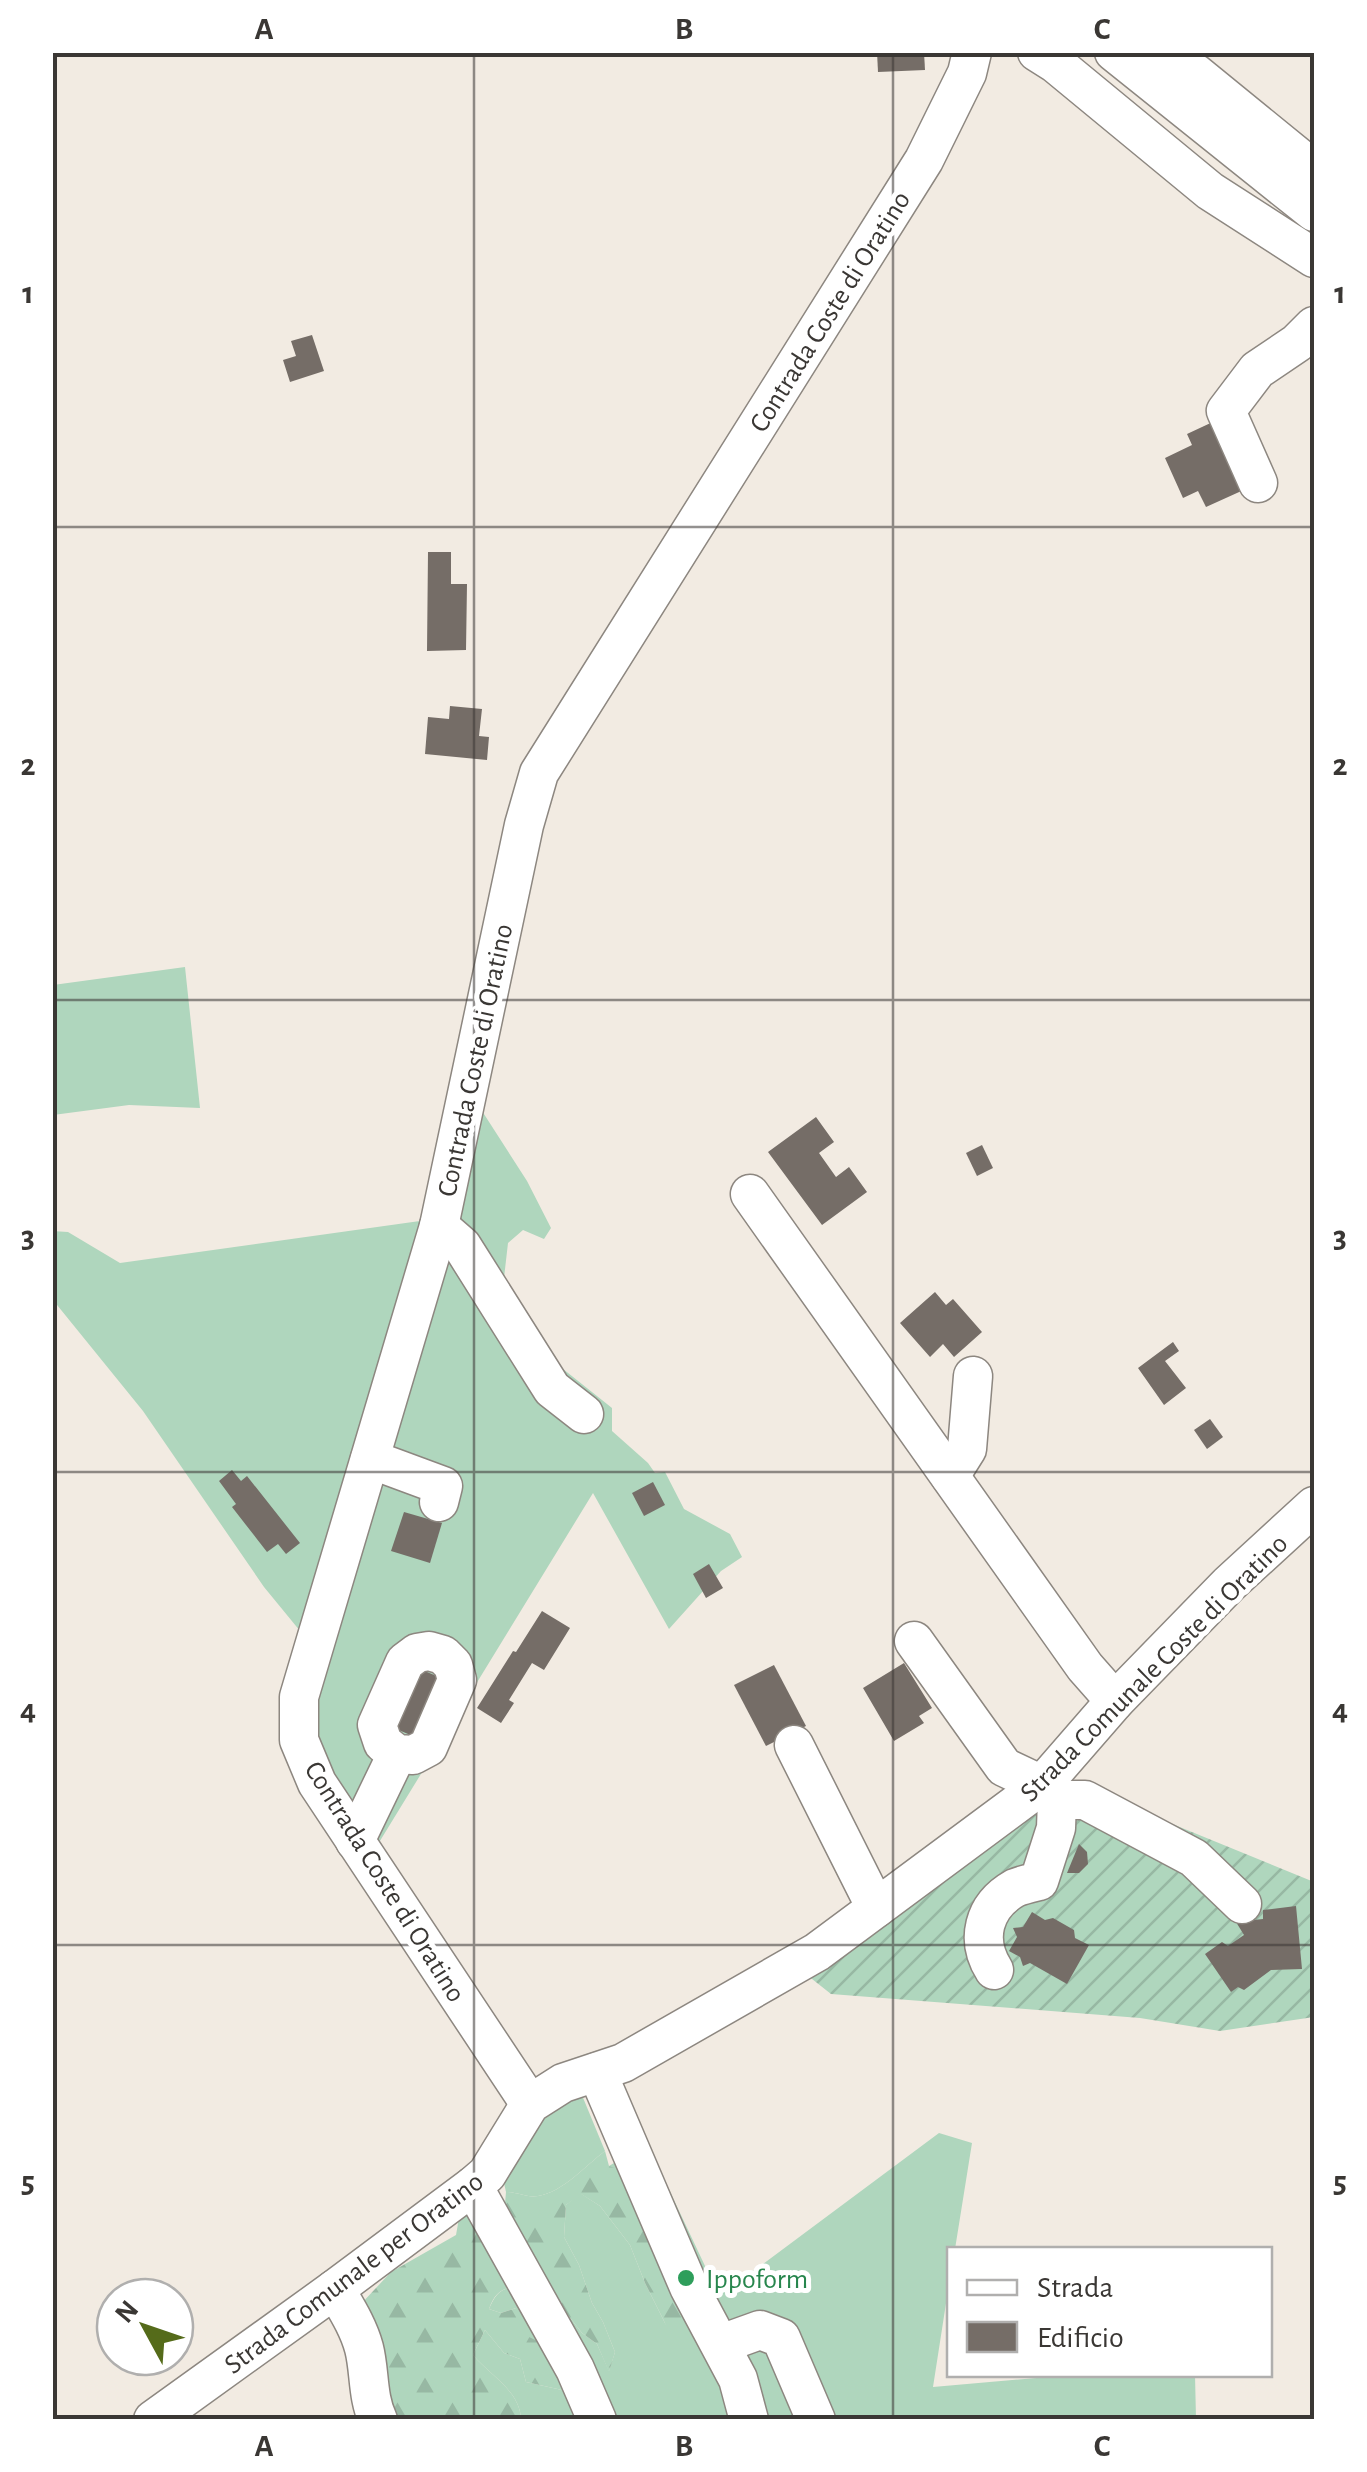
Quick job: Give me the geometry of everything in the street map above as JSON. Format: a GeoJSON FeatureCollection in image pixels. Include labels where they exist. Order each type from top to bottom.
{"type":"FeatureCollection","features":[{"type":"Feature","properties":{"kind":"street","name":"Contrada Coste di Oratino"},"geometry":{"type":"LineString","coordinates":[[530,2104],[316,1783],[300,1740],[299,1697],[439,1226],[524,825],[539,773],[924,160],[966,73],[972,52]]}},
{"type":"Feature","properties":{"kind":"street"},"geometry":{"type":"LineString","coordinates":[[1037,52],[1210,190],[1314,258]]}},
{"type":"Feature","properties":{"kind":"street"},"geometry":{"type":"LineString","coordinates":[[1114,52],[1314,212]]}},
{"type":"Feature","properties":{"kind":"street"},"geometry":{"type":"LineString","coordinates":[[1146,52],[1176,75],[1195,74],[1211,64],[1314,140]]}},
{"type":"Feature","properties":{"kind":"street"},"geometry":{"type":"LineString","coordinates":[[1195,74],[1314,170]]}},
{"type":"Feature","properties":{"kind":"street"},"geometry":{"type":"LineString","coordinates":[[1258,483],[1226,411],[1257,370],[1297,344],[1314,326]]}},
{"type":"Feature","properties":{"kind":"street"},"geometry":{"type":"LineString","coordinates":[[750,1194],[1085,1667],[1116,1700]]}},
{"type":"Feature","properties":{"kind":"street"},"geometry":{"type":"LineString","coordinates":[[439,1226],[462,1246],[552,1388],[584,1414]]}},
{"type":"Feature","properties":{"kind":"street"},"geometry":{"type":"LineString","coordinates":[[950,1476],[967,1449],[973,1376]]}},
{"type":"Feature","properties":{"kind":"street"},"geometry":{"type":"LineString","coordinates":[[370,1459],[443,1486],[439,1502]]}},
{"type":"Feature","properties":{"kind":"street","name":"Strada Comunale Coste di Oratino"},"geometry":{"type":"LineString","coordinates":[[530,2104],[563,2083],[623,2063],[817,1952],[1049,1793],[1116,1700],[1229,1584],[1314,1506]]}},
{"type":"Feature","properties":{"kind":"street"},"geometry":{"type":"LineString","coordinates":[[914,1641],[1004,1767],[1049,1793],[1085,1800],[1194,1858],[1242,1904]]}},
{"type":"Feature","properties":{"kind":"street"},"geometry":{"type":"LineString","coordinates":[[794,1745],[876,1908]]}},
{"type":"Feature","properties":{"kind":"street"},"geometry":{"type":"LineString","coordinates":[[354,1841],[398,1754]]}},
{"type":"Feature","properties":{"kind":"street"},"geometry":{"type":"LineString","coordinates":[[994,1970],[985,1956],[986,1924],[994,1906],[1016,1888],[1038,1882],[1056,1828],[1049,1793]]}},
{"type":"Feature","properties":{"kind":"street"},"geometry":{"type":"LineString","coordinates":[[597,2072],[689,2287],[738,2379],[749,2420]]}},
{"type":"Feature","properties":{"kind":"street","name":"Strada Comunale per Oratino"},"geometry":{"type":"LineString","coordinates":[[153,2420],[473,2186],[487,2174],[530,2104]]}},
{"type":"Feature","properties":{"kind":"street"},"geometry":{"type":"LineString","coordinates":[[473,2186],[575,2369],[597,2420]]}},
{"type":"Feature","properties":{"kind":"street"},"geometry":{"type":"LineString","coordinates":[[335,2289],[364,2347],[372,2409],[378,2420]]}},
{"type":"Feature","properties":{"kind":"street"},"geometry":{"type":"LineString","coordinates":[[721,2344],[760,2330],[781,2338],[816,2420]]}},
{"type":"Feature","properties":{"kind":"green space"},"geometry":{"type":"Polygon","coordinates":[[[185,967],[200,1108],[129,1105],[53,1115],[53,985],[185,967]]]}},
{"type":"Feature","properties":{"kind":"green space"},"geometry":{"type":"Polygon","coordinates":[[[482,1111],[527,1181],[551,1228],[544,1239],[523,1230],[508,1243],[504,1278],[522,1313],[558,1365],[612,1408],[612,1431],[655,1473],[665,1472],[684,1509],[730,1534],[742,1557],[721,1571],[669,1629],[593,1493],[375,1849],[319,1779],[305,1637],[264,1587],[143,1411],[53,1300],[52,1231],[68,1232],[120,1263],[427,1220],[482,1111]]]}},
{"type":"Feature","properties":{"kind":"green space"},"geometry":{"type":"Polygon","coordinates":[[[1077,1785],[1314,1882],[1314,2017],[1220,2031],[1140,2018],[831,1994],[807,1975],[1032,1810],[1045,1826],[1077,1785]]]}},
{"type":"Feature","properties":{"kind":"green space"},"geometry":{"type":"Polygon","coordinates":[[[579,2088],[605,2151],[547,2194],[506,2192],[502,2174],[528,2121],[579,2088]]]}},
{"type":"Feature","properties":{"kind":"green space"},"geometry":{"type":"Polygon","coordinates":[[[939,2133],[972,2143],[955,2247],[947,2247],[947,2297],[933,2387],[1048,2377],[1195,2377],[1196,2419],[521,2419],[510,2392],[473,2355],[485,2330],[504,2353],[520,2359],[526,2382],[562,2390],[526,2336],[516,2308],[501,2313],[489,2309],[499,2293],[516,2287],[568,2315],[597,2344],[609,2371],[615,2352],[564,2237],[566,2205],[580,2193],[600,2206],[630,2245],[666,2325],[609,2166],[647,2143],[714,2285],[755,2270],[939,2133]]]}},
{"type":"Feature","properties":{"kind":"green space"},"geometry":{"type":"Polygon","coordinates":[[[605,2151],[609,2166],[620,2170],[696,2326],[677,2336],[666,2325],[630,2245],[600,2206],[581,2194],[566,2205],[564,2237],[615,2352],[609,2372],[597,2344],[568,2315],[516,2287],[510,2288],[498,2293],[489,2309],[501,2313],[535,2308],[534,2325],[527,2336],[554,2349],[571,2375],[562,2390],[526,2382],[520,2359],[504,2353],[485,2330],[473,2355],[510,2392],[521,2419],[383,2419],[360,2305],[391,2272],[456,2235],[459,2218],[470,2213],[472,2226],[485,2230],[504,2215],[506,2192],[547,2194],[605,2151]]]}},
{"type":"Feature","properties":{"kind":"building"},"geometry":{"type":"Polygon","coordinates":[[[877,52],[924,52],[925,70],[878,72],[877,52]]]}},
{"type":"Feature","properties":{"kind":"building"},"geometry":{"type":"Polygon","coordinates":[[[312,335],[324,371],[290,382],[283,360],[296,356],[291,341],[312,335]]]}},
{"type":"Feature","properties":{"kind":"building"},"geometry":{"type":"Polygon","coordinates":[[[1217,420],[1248,488],[1206,507],[1198,491],[1183,498],[1165,458],[1192,445],[1187,434],[1217,420]]]}},
{"type":"Feature","properties":{"kind":"building"},"geometry":{"type":"Polygon","coordinates":[[[428,552],[451,552],[451,584],[467,584],[466,650],[427,651],[428,552]]]}},
{"type":"Feature","properties":{"kind":"building"},"geometry":{"type":"Polygon","coordinates":[[[450,706],[482,709],[479,736],[489,737],[487,760],[425,754],[428,717],[449,719],[450,706]]]}},
{"type":"Feature","properties":{"kind":"building"},"geometry":{"type":"Polygon","coordinates":[[[816,1117],[834,1142],[819,1153],[836,1177],[849,1167],[867,1192],[822,1225],[768,1152],[816,1117]]]}},
{"type":"Feature","properties":{"kind":"building"},"geometry":{"type":"Polygon","coordinates":[[[982,1145],[993,1168],[977,1176],[966,1153],[982,1145]]]}},
{"type":"Feature","properties":{"kind":"building"},"geometry":{"type":"Polygon","coordinates":[[[935,1292],[946,1305],[953,1299],[982,1332],[954,1357],[943,1344],[930,1357],[900,1323],[935,1292]]]}},
{"type":"Feature","properties":{"kind":"building"},"geometry":{"type":"Polygon","coordinates":[[[1173,1342],[1179,1351],[1165,1361],[1186,1388],[1164,1405],[1138,1368],[1173,1342]]]}},
{"type":"Feature","properties":{"kind":"building"},"geometry":{"type":"Polygon","coordinates":[[[1210,1419],[1223,1437],[1207,1449],[1194,1430],[1210,1419]]]}},
{"type":"Feature","properties":{"kind":"building"},"geometry":{"type":"Polygon","coordinates":[[[232,1470],[241,1481],[247,1476],[300,1543],[286,1554],[278,1544],[267,1552],[232,1507],[236,1504],[219,1481],[232,1470]]]}},
{"type":"Feature","properties":{"kind":"building"},"geometry":{"type":"Polygon","coordinates":[[[653,1482],[665,1505],[644,1516],[632,1493],[653,1482]]]}},
{"type":"Feature","properties":{"kind":"building"},"geometry":{"type":"Polygon","coordinates":[[[404,1512],[442,1523],[430,1563],[391,1551],[404,1512]]]}},
{"type":"Feature","properties":{"kind":"building"},"geometry":{"type":"Polygon","coordinates":[[[709,1564],[723,1588],[706,1598],[693,1574],[709,1564]]]}},
{"type":"Feature","properties":{"kind":"building"},"geometry":{"type":"Polygon","coordinates":[[[542,1611],[570,1628],[544,1670],[532,1663],[509,1700],[514,1703],[501,1723],[477,1708],[542,1611]]]}},
{"type":"Feature","properties":{"kind":"building"},"geometry":{"type":"Polygon","coordinates":[[[904,1663],[932,1708],[919,1716],[924,1723],[894,1741],[863,1688],[904,1663]]]}},
{"type":"Feature","properties":{"kind":"building"},"geometry":{"type":"Polygon","coordinates":[[[774,1665],[806,1726],[766,1746],[734,1685],[774,1665]]]}},
{"type":"Feature","properties":{"kind":"building"},"geometry":{"type":"Polygon","coordinates":[[[415,1667],[446,1680],[420,1739],[389,1726],[415,1667]]]}},
{"type":"Feature","properties":{"kind":"building"},"geometry":{"type":"Polygon","coordinates":[[[1079,1844],[1087,1852],[1088,1864],[1079,1873],[1067,1873],[1079,1844]]]}},
{"type":"Feature","properties":{"kind":"building"},"geometry":{"type":"Polygon","coordinates":[[[1296,1906],[1302,1969],[1271,1970],[1244,1990],[1238,1987],[1231,1992],[1205,1954],[1222,1942],[1228,1946],[1244,1935],[1236,1922],[1263,1919],[1263,1910],[1296,1906]]]}},
{"type":"Feature","properties":{"kind":"building"},"geometry":{"type":"Polygon","coordinates":[[[1032,1912],[1074,1930],[1075,1938],[1089,1945],[1067,1984],[1030,1963],[1023,1966],[1020,1957],[1009,1951],[1017,1937],[1013,1928],[1023,1927],[1032,1912]]]}},
{"type":"Feature","properties":{"kind":"place","name":"Ippoform"},"geometry":{"type":"Point","coordinates":[686,2278]}}]}
